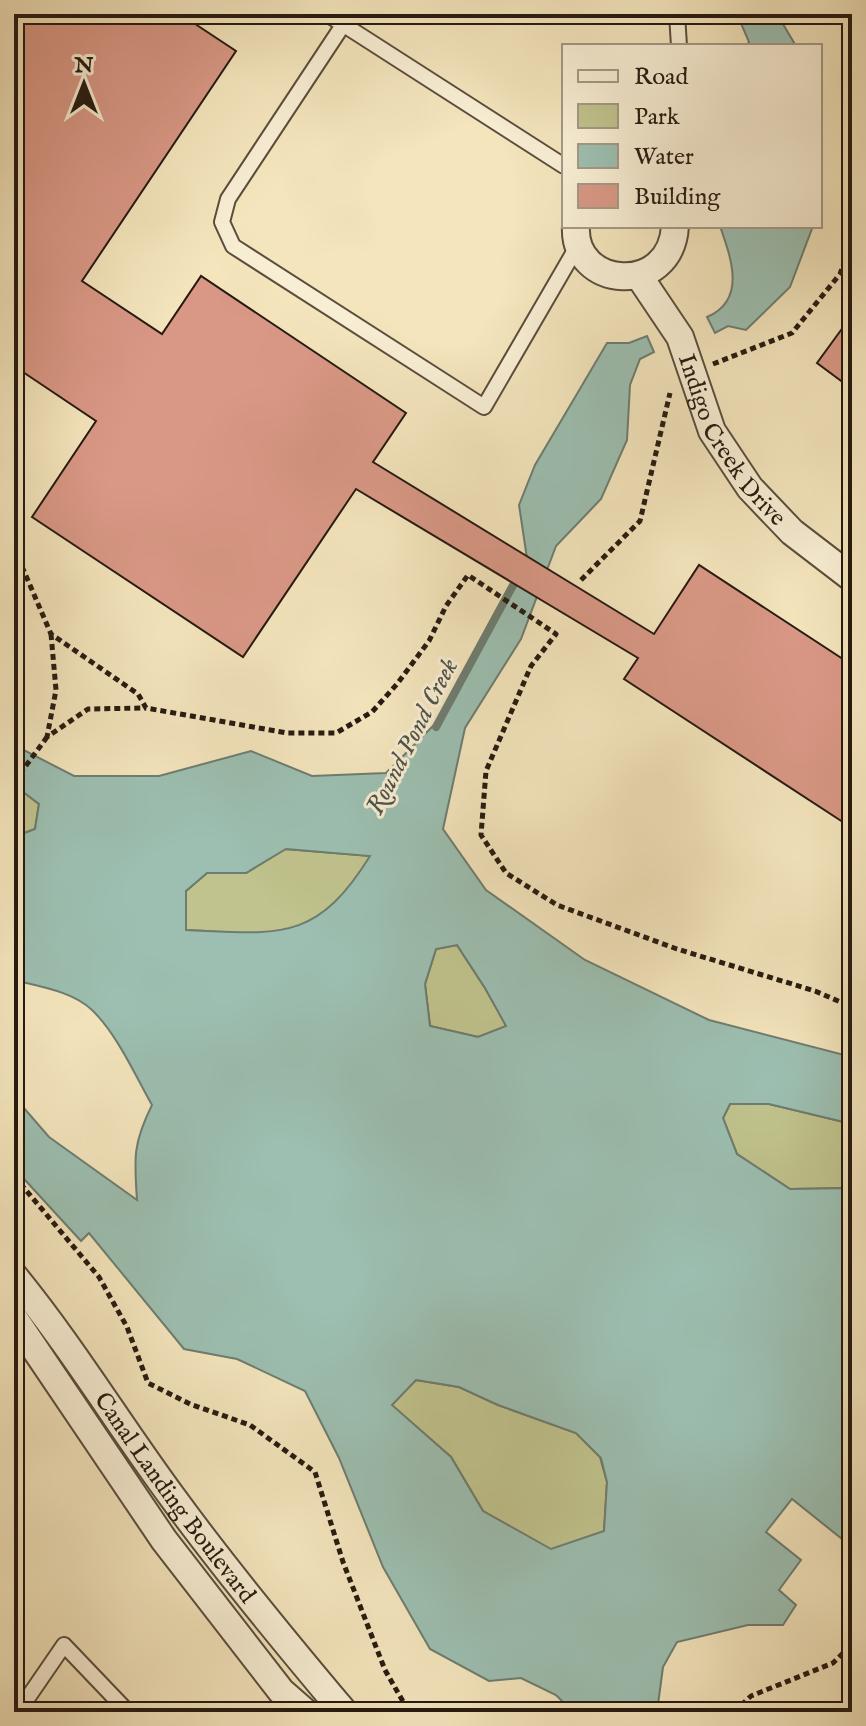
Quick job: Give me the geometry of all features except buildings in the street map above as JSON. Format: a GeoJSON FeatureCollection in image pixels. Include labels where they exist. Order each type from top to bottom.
{"type":"FeatureCollection","features":[{"type":"Feature","properties":{"kind":"street"},"geometry":{"type":"LineString","coordinates":[[577,235],[587,260],[600,271],[616,277],[639,276],[655,268],[667,256],[674,240],[675,228]]}},
{"type":"Feature","properties":{"kind":"street","name":"Indigo Creek Drive"},"geometry":{"type":"LineString","coordinates":[[639,276],[680,337],[712,431],[750,488],[792,532],[852,578]]}},
{"type":"Feature","properties":{"kind":"street","name":"Canal Landing Boulevard"},"geometry":{"type":"LineString","coordinates":[[14,1276],[235,1582],[344,1712]]}},
{"type":"Feature","properties":{"kind":"street","name":"Canal Landing Boulevard"},"geometry":{"type":"LineString","coordinates":[[14,1318],[164,1540],[281,1691],[305,1712]]}},
{"type":"Feature","properties":{"kind":"lane"},"geometry":{"type":"LineString","coordinates":[[327,14],[562,165]]}},
{"type":"Feature","properties":{"kind":"lane"},"geometry":{"type":"LineString","coordinates":[[677,14],[679,44]]}},
{"type":"Feature","properties":{"kind":"lane"},"geometry":{"type":"LineString","coordinates":[[343,25],[228,199],[222,222],[233,246],[484,407],[577,235]]}},
{"type":"Feature","properties":{"kind":"lane"},"geometry":{"type":"LineString","coordinates":[[18,1712],[64,1645],[128,1712]]}},
{"type":"Feature","properties":{"kind":"path"},"geometry":{"type":"LineString","coordinates":[[14,548],[51,634],[56,690],[47,737]]}},
{"type":"Feature","properties":{"kind":"path"},"geometry":{"type":"LineString","coordinates":[[15,781],[47,737],[88,709],[146,708],[287,733],[336,733],[372,712],[397,684],[429,641],[446,606],[468,575],[556,634],[531,666],[486,771],[481,835],[506,873],[557,905],[677,949],[815,991],[852,1007]]}},
{"type":"Feature","properties":{"kind":"path"},"geometry":{"type":"LineString","coordinates":[[51,634],[138,694],[146,708]]}},
{"type":"Feature","properties":{"kind":"path"},"geometry":{"type":"LineString","coordinates":[[14,1176],[99,1277],[127,1327],[148,1383],[190,1404],[250,1425],[315,1472],[343,1562],[385,1670],[409,1712]]}},
{"type":"Feature","properties":{"kind":"path"},"geometry":{"type":"LineString","coordinates":[[734,1712],[751,1696],[833,1663],[852,1644]]}},
{"type":"Feature","properties":{"kind":"green space"},"geometry":{"type":"Polygon","coordinates":[[[14,785],[39,804],[35,829],[14,837],[14,785]]]}},
{"type":"Feature","properties":{"kind":"green space"},"geometry":{"type":"Polygon","coordinates":[[[285,849],[371,856],[333,905],[303,926],[261,933],[186,930],[186,891],[207,873],[246,873],[285,849]]]}},
{"type":"Feature","properties":{"kind":"green space"},"geometry":{"type":"Polygon","coordinates":[[[457,945],[507,1027],[478,1037],[430,1026],[425,984],[436,949],[457,945]]]}},
{"type":"Feature","properties":{"kind":"green space"},"geometry":{"type":"Polygon","coordinates":[[[730,1104],[769,1104],[852,1124],[852,1188],[790,1189],[737,1154],[723,1118],[730,1104]]]}},
{"type":"Feature","properties":{"kind":"green space"},"geometry":{"type":"Polygon","coordinates":[[[416,1380],[459,1387],[498,1405],[576,1433],[600,1457],[607,1482],[604,1532],[551,1550],[483,1511],[451,1457],[391,1405],[416,1380]]]}},
{"type":"Feature","properties":{"kind":"water"},"geometry":{"type":"Polygon","coordinates":[[[737,14],[777,14],[795,44],[748,44],[737,14]]]}},
{"type":"Feature","properties":{"kind":"water"},"geometry":{"type":"Polygon","coordinates":[[[721,228],[812,228],[790,287],[746,330],[728,326],[715,333],[707,317],[719,310],[732,289],[728,251],[721,228]]]}},
{"type":"Feature","properties":{"kind":"water"},"geometry":{"type":"Polygon","coordinates":[[[647,336],[654,352],[640,359],[630,385],[627,440],[601,499],[556,546],[521,639],[465,728],[443,829],[486,890],[585,960],[709,1020],[852,1057],[852,1124],[769,1104],[730,1104],[723,1118],[737,1154],[790,1189],[852,1188],[852,1547],[792,1499],[766,1532],[801,1560],[779,1590],[796,1605],[783,1625],[748,1625],[677,1642],[663,1667],[657,1712],[573,1712],[556,1695],[521,1678],[489,1681],[430,1649],[383,1567],[339,1458],[305,1391],[237,1359],[184,1349],[89,1233],[81,1241],[14,1168],[14,1103],[24,1108],[49,1137],[137,1200],[136,1151],[152,1105],[117,1043],[92,1010],[57,991],[18,981],[14,985],[14,837],[35,829],[39,804],[14,785],[14,745],[74,776],[159,776],[251,751],[312,776],[386,773],[443,716],[528,565],[519,505],[535,465],[607,343],[629,343],[647,336]],[[286,849],[246,873],[207,873],[186,891],[186,930],[271,931],[313,919],[332,905],[370,856],[286,849]],[[457,945],[436,949],[425,984],[430,1026],[478,1037],[506,1026],[457,945]],[[416,1380],[392,1405],[451,1457],[483,1511],[551,1549],[604,1531],[607,1482],[601,1458],[576,1433],[498,1405],[459,1387],[416,1380]]]}},
{"type":"Feature","properties":{"kind":"waterway","name":"Round Pond Creek"},"geometry":{"type":"LineString","coordinates":[[436,727],[519,574]]}}]}
